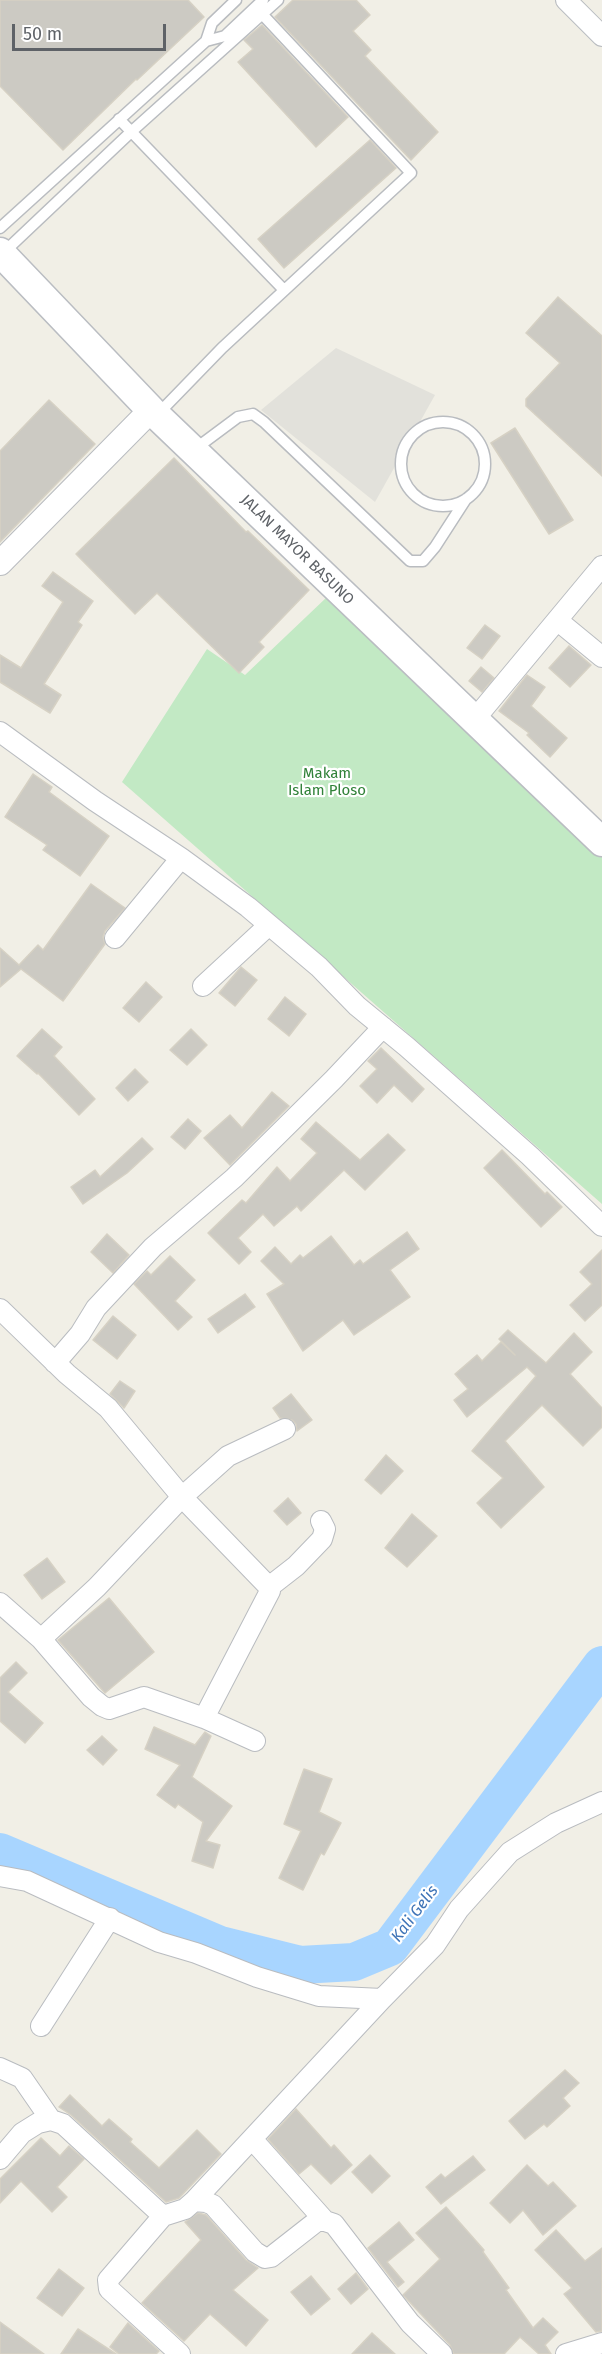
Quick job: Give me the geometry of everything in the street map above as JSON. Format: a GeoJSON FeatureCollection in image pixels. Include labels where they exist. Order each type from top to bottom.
{"type":"FeatureCollection","features":[{"type":"Feature","properties":{"kind":"main road","name":"JALAN MAYOR BASUNO"},"geometry":{"type":"LineString","coordinates":[[1,244],[154,413],[602,842]]}},
{"type":"Feature","properties":{"kind":"street"},"geometry":{"type":"LineString","coordinates":[[566,0],[598,24]]}},
{"type":"Feature","properties":{"kind":"street"},"geometry":{"type":"LineString","coordinates":[[0,563],[154,413]]}},
{"type":"Feature","properties":{"kind":"street"},"geometry":{"type":"LineString","coordinates":[[474,720],[602,566]]}},
{"type":"Feature","properties":{"kind":"street"},"geometry":{"type":"LineString","coordinates":[[557,620],[602,657]]}},
{"type":"Feature","properties":{"kind":"street"},"geometry":{"type":"LineString","coordinates":[[0,732],[248,907],[319,967],[357,1006],[530,1156],[602,1226]]}},
{"type":"Feature","properties":{"kind":"street"},"geometry":{"type":"LineString","coordinates":[[115,938],[181,858]]}},
{"type":"Feature","properties":{"kind":"street"},"geometry":{"type":"LineString","coordinates":[[203,986],[269,925]]}},
{"type":"Feature","properties":{"kind":"street"},"geometry":{"type":"LineString","coordinates":[[55,1363],[80,1334],[96,1308],[153,1247],[234,1178],[334,1079],[382,1027]]}},
{"type":"Feature","properties":{"kind":"street"},"geometry":{"type":"LineString","coordinates":[[0,1309],[55,1363],[108,1408],[182,1497],[269,1587],[269,1597],[204,1718]]}},
{"type":"Feature","properties":{"kind":"street"},"geometry":{"type":"LineString","coordinates":[[42,1639],[97,1587],[182,1497],[228,1456],[285,1429]]}},
{"type":"Feature","properties":{"kind":"street"},"geometry":{"type":"LineString","coordinates":[[269,1587],[296,1566],[322,1539],[325,1529],[321,1521]]}},
{"type":"Feature","properties":{"kind":"street"},"geometry":{"type":"LineString","coordinates":[[0,1604],[42,1639],[102,1706],[109,1709],[144,1697],[204,1718],[255,1741]]}},
{"type":"Feature","properties":{"kind":"street"},"geometry":{"type":"LineString","coordinates":[[180,2354],[109,2289],[108,2280],[163,2216],[184,2209],[194,2201],[435,1945],[459,1909],[510,1852],[556,1823],[602,1802]]}},
{"type":"Feature","properties":{"kind":"street"},"geometry":{"type":"LineString","coordinates":[[0,1876],[27,1881],[159,1942],[196,1953],[257,1977],[320,1996],[382,1999]]}},
{"type":"Feature","properties":{"kind":"street"},"geometry":{"type":"LineString","coordinates":[[41,2026],[110,1918]]}},
{"type":"Feature","properties":{"kind":"street"},"geometry":{"type":"LineString","coordinates":[[0,2068],[22,2078],[51,2120]]}},
{"type":"Feature","properties":{"kind":"street"},"geometry":{"type":"LineString","coordinates":[[0,2159],[22,2133],[38,2123],[51,2120],[63,2124],[163,2216]]}},
{"type":"Feature","properties":{"kind":"street"},"geometry":{"type":"LineString","coordinates":[[252,2139],[325,2221]]}},
{"type":"Feature","properties":{"kind":"street"},"geometry":{"type":"LineString","coordinates":[[194,2201],[201,2200],[213,2205],[255,2252],[265,2258],[271,2256],[308,2225],[317,2221],[334,2224],[410,2323],[442,2354]]}},
{"type":"Feature","properties":{"kind":"street"},"geometry":{"type":"LineString","coordinates":[[566,2354],[602,2343]]}},
{"type":"Feature","properties":{"kind":"lane"},"geometry":{"type":"LineString","coordinates":[[206,41],[212,23],[236,0]]}},
{"type":"Feature","properties":{"kind":"lane"},"geometry":{"type":"LineString","coordinates":[[1,244],[119,119],[206,41],[225,36],[263,0]]}},
{"type":"Feature","properties":{"kind":"lane"},"geometry":{"type":"LineString","coordinates":[[1,244],[131,132],[278,0]]}},
{"type":"Feature","properties":{"kind":"lane"},"geometry":{"type":"LineString","coordinates":[[154,413],[411,173],[262,14]]}},
{"type":"Feature","properties":{"kind":"lane"},"geometry":{"type":"LineString","coordinates":[[192,54],[204,66]]}},
{"type":"Feature","properties":{"kind":"lane"},"geometry":{"type":"LineString","coordinates":[[119,119],[284,290]]}},
{"type":"Feature","properties":{"kind":"lane"},"geometry":{"type":"LineString","coordinates":[[194,451],[238,417],[253,414],[410,561],[423,561],[435,547],[466,499],[480,483],[484,472],[483,450],[478,440],[470,431],[450,422],[427,424],[417,429],[409,437],[400,458],[400,469],[409,489],[417,497],[436,506],[446,506],[466,499]]}},
{"type":"Feature","properties":{"kind":"shaded area"},"geometry":{"type":"Polygon","coordinates":[[[336,348],[435,395],[375,502],[261,410],[336,348]]]}},
{"type":"Feature","properties":{"kind":"green space","name":"Makam Islam Ploso"},"geometry":{"type":"Polygon","coordinates":[[[327,597],[602,854],[602,1204],[122,782],[207,649],[245,675],[327,597]]]}},
{"type":"Feature","properties":{"kind":"building"},"geometry":{"type":"Polygon","coordinates":[[[0,0],[188,0],[204,17],[63,150],[0,86],[0,0]]]}},
{"type":"Feature","properties":{"kind":"building"},"geometry":{"type":"Polygon","coordinates":[[[293,0],[356,0],[370,15],[353,31],[371,50],[365,56],[438,132],[411,160],[275,17],[293,0]]]}},
{"type":"Feature","properties":{"kind":"building"},"geometry":{"type":"Polygon","coordinates":[[[262,25],[348,117],[316,147],[238,62],[253,49],[244,40],[262,25]]]}},
{"type":"Feature","properties":{"kind":"building"},"geometry":{"type":"Polygon","coordinates":[[[370,140],[396,168],[284,268],[258,239],[370,140]]]}},
{"type":"Feature","properties":{"kind":"building"},"geometry":{"type":"Polygon","coordinates":[[[558,297],[602,336],[602,476],[526,406],[526,399],[560,363],[526,333],[558,297]]]}},
{"type":"Feature","properties":{"kind":"building"},"geometry":{"type":"Polygon","coordinates":[[[49,400],[95,444],[0,542],[0,451],[49,400]]]}},
{"type":"Feature","properties":{"kind":"building"},"geometry":{"type":"Polygon","coordinates":[[[515,428],[573,520],[549,534],[491,443],[515,428]]]}},
{"type":"Feature","properties":{"kind":"building"},"geometry":{"type":"Polygon","coordinates":[[[174,458],[246,532],[248,531],[309,590],[259,642],[264,647],[239,673],[157,593],[135,614],[76,554],[174,458]]]}},
{"type":"Feature","properties":{"kind":"building"},"geometry":{"type":"Polygon","coordinates":[[[53,572],[93,601],[78,622],[82,625],[44,684],[61,695],[50,713],[0,682],[0,655],[21,668],[63,602],[42,586],[53,572]]]}},
{"type":"Feature","properties":{"kind":"building"},"geometry":{"type":"Polygon","coordinates":[[[485,625],[500,636],[482,659],[467,648],[485,625]]]}},
{"type":"Feature","properties":{"kind":"building"},"geometry":{"type":"Polygon","coordinates":[[[569,646],[591,665],[570,687],[549,668],[569,646]]]}},
{"type":"Feature","properties":{"kind":"building"},"geometry":{"type":"Polygon","coordinates":[[[481,667],[494,678],[482,692],[469,681],[481,667]]]}},
{"type":"Feature","properties":{"kind":"building"},"geometry":{"type":"Polygon","coordinates":[[[527,675],[545,687],[531,706],[567,738],[550,757],[527,735],[529,733],[499,711],[527,675]]]}},
{"type":"Feature","properties":{"kind":"building"},"geometry":{"type":"Polygon","coordinates":[[[33,774],[52,787],[49,792],[109,836],[80,876],[43,850],[47,845],[5,817],[33,774]]]}},
{"type":"Feature","properties":{"kind":"building"},"geometry":{"type":"Polygon","coordinates":[[[91,884],[125,908],[105,931],[103,937],[105,944],[63,1001],[21,969],[0,987],[0,948],[19,965],[38,945],[43,950],[91,884]]]}},
{"type":"Feature","properties":{"kind":"building"},"geometry":{"type":"Polygon","coordinates":[[[241,967],[257,980],[235,1006],[219,993],[241,967]]]}},
{"type":"Feature","properties":{"kind":"building"},"geometry":{"type":"Polygon","coordinates":[[[146,982],[162,997],[139,1022],[123,1008],[146,982]]]}},
{"type":"Feature","properties":{"kind":"building"},"geometry":{"type":"Polygon","coordinates":[[[285,997],[306,1014],[289,1036],[268,1019],[285,997]]]}},
{"type":"Feature","properties":{"kind":"building"},"geometry":{"type":"Polygon","coordinates":[[[42,1029],[62,1047],[54,1056],[95,1099],[79,1115],[38,1073],[17,1056],[42,1029]]]}},
{"type":"Feature","properties":{"kind":"building"},"geometry":{"type":"Polygon","coordinates":[[[191,1029],[207,1045],[187,1065],[170,1050],[191,1029]]]}},
{"type":"Feature","properties":{"kind":"building"},"geometry":{"type":"Polygon","coordinates":[[[381,1048],[424,1089],[412,1102],[394,1085],[377,1103],[360,1086],[377,1069],[368,1061],[381,1048]]]}},
{"type":"Feature","properties":{"kind":"building"},"geometry":{"type":"Polygon","coordinates":[[[135,1069],[148,1082],[128,1101],[116,1088],[135,1069]]]}},
{"type":"Feature","properties":{"kind":"building"},"geometry":{"type":"Polygon","coordinates":[[[272,1092],[289,1106],[230,1165],[204,1138],[230,1115],[242,1128],[272,1092]]]}},
{"type":"Feature","properties":{"kind":"building"},"geometry":{"type":"Polygon","coordinates":[[[188,1119],[201,1131],[185,1149],[171,1137],[188,1119]]]}},
{"type":"Feature","properties":{"kind":"building"},"geometry":{"type":"Polygon","coordinates":[[[316,1122],[360,1160],[388,1134],[405,1150],[365,1190],[344,1170],[301,1211],[297,1206],[274,1226],[263,1214],[238,1238],[251,1252],[239,1264],[208,1233],[242,1200],[246,1203],[277,1167],[290,1181],[317,1153],[301,1139],[316,1122]]]}},
{"type":"Feature","properties":{"kind":"building"},"geometry":{"type":"Polygon","coordinates":[[[142,1138],[153,1149],[127,1173],[83,1204],[71,1187],[95,1170],[100,1177],[142,1138]]]}},
{"type":"Feature","properties":{"kind":"building"},"geometry":{"type":"Polygon","coordinates":[[[502,1150],[545,1194],[547,1192],[562,1207],[541,1227],[484,1168],[502,1150]]]}},
{"type":"Feature","properties":{"kind":"building"},"geometry":{"type":"Polygon","coordinates":[[[407,1232],[419,1249],[390,1270],[410,1297],[354,1335],[343,1320],[303,1351],[267,1294],[284,1284],[261,1261],[275,1247],[291,1264],[300,1255],[303,1258],[331,1236],[354,1265],[360,1260],[363,1264],[407,1232]]]}},
{"type":"Feature","properties":{"kind":"building"},"geometry":{"type":"Polygon","coordinates":[[[107,1234],[129,1255],[113,1273],[91,1252],[107,1234]]]}},
{"type":"Feature","properties":{"kind":"building"},"geometry":{"type":"Polygon","coordinates":[[[602,1250],[602,1305],[585,1321],[570,1305],[592,1284],[580,1272],[602,1250]]]}},
{"type":"Feature","properties":{"kind":"building"},"geometry":{"type":"Polygon","coordinates":[[[170,1256],[195,1280],[175,1301],[192,1317],[178,1330],[134,1284],[147,1271],[151,1275],[170,1256]]]}},
{"type":"Feature","properties":{"kind":"building"},"geometry":{"type":"Polygon","coordinates":[[[245,1294],[255,1307],[218,1333],[208,1319],[245,1294]]]}},
{"type":"Feature","properties":{"kind":"building"},"geometry":{"type":"Polygon","coordinates":[[[113,1316],[136,1335],[117,1359],[93,1340],[113,1316]]]}},
{"type":"Feature","properties":{"kind":"building"},"geometry":{"type":"Polygon","coordinates":[[[508,1330],[546,1363],[574,1333],[592,1352],[570,1374],[602,1408],[602,1427],[583,1446],[542,1405],[505,1441],[544,1487],[501,1528],[477,1503],[503,1478],[472,1451],[536,1376],[527,1367],[467,1417],[454,1400],[468,1389],[455,1374],[477,1355],[482,1361],[501,1342],[515,1355],[499,1339],[508,1330]]]}},
{"type":"Feature","properties":{"kind":"building"},"geometry":{"type":"Polygon","coordinates":[[[120,1381],[135,1391],[124,1408],[110,1394],[120,1381]]]}},
{"type":"Feature","properties":{"kind":"building"},"geometry":{"type":"Polygon","coordinates":[[[291,1394],[312,1420],[297,1431],[296,1424],[292,1420],[280,1418],[273,1408],[291,1394]]]}},
{"type":"Feature","properties":{"kind":"building"},"geometry":{"type":"Polygon","coordinates":[[[386,1455],[403,1471],[381,1494],[365,1480],[386,1455]]]}},
{"type":"Feature","properties":{"kind":"building"},"geometry":{"type":"Polygon","coordinates":[[[288,1498],[301,1513],[287,1525],[274,1511],[288,1498]]]}},
{"type":"Feature","properties":{"kind":"building"},"geometry":{"type":"Polygon","coordinates":[[[412,1514],[437,1536],[407,1567],[385,1548],[412,1514]]]}},
{"type":"Feature","properties":{"kind":"building"},"geometry":{"type":"Polygon","coordinates":[[[47,1558],[65,1582],[42,1599],[24,1575],[47,1558]]]}},
{"type":"Feature","properties":{"kind":"building"},"geometry":{"type":"Polygon","coordinates":[[[109,1598],[154,1652],[105,1693],[58,1640],[109,1598]]]}},
{"type":"Feature","properties":{"kind":"building"},"geometry":{"type":"Polygon","coordinates":[[[16,1662],[27,1673],[8,1692],[43,1723],[25,1743],[0,1721],[0,1678],[16,1662]]]}},
{"type":"Feature","properties":{"kind":"building"},"geometry":{"type":"Polygon","coordinates":[[[154,1727],[195,1745],[205,1732],[211,1736],[192,1777],[232,1806],[206,1841],[220,1845],[213,1868],[192,1861],[203,1822],[178,1804],[175,1808],[157,1795],[180,1765],[145,1749],[154,1727]]]}},
{"type":"Feature","properties":{"kind":"building"},"geometry":{"type":"Polygon","coordinates":[[[102,1736],[117,1750],[103,1765],[87,1750],[102,1736]]]}},
{"type":"Feature","properties":{"kind":"building"},"geometry":{"type":"Polygon","coordinates":[[[304,1769],[332,1779],[319,1812],[341,1823],[324,1855],[321,1853],[303,1890],[279,1878],[301,1831],[284,1824],[304,1769]]]}},
{"type":"Feature","properties":{"kind":"building"},"geometry":{"type":"Polygon","coordinates":[[[565,2070],[579,2083],[563,2098],[570,2106],[547,2127],[544,2124],[525,2139],[509,2121],[565,2070]]]}},
{"type":"Feature","properties":{"kind":"building"},"geometry":{"type":"Polygon","coordinates":[[[70,2095],[102,2126],[109,2119],[132,2139],[130,2142],[159,2168],[197,2130],[221,2154],[179,2198],[166,2202],[71,2115],[59,2107],[70,2095]]]}},
{"type":"Feature","properties":{"kind":"building"},"geometry":{"type":"Polygon","coordinates":[[[296,2109],[331,2148],[334,2145],[352,2165],[331,2184],[311,2164],[299,2174],[268,2139],[296,2109]]]}},
{"type":"Feature","properties":{"kind":"building"},"geometry":{"type":"Polygon","coordinates":[[[41,2138],[60,2156],[69,2146],[84,2159],[57,2187],[67,2197],[52,2212],[21,2181],[0,2203],[0,2179],[41,2138]]]}},
{"type":"Feature","properties":{"kind":"building"},"geometry":{"type":"Polygon","coordinates":[[[370,2155],[390,2176],[372,2193],[352,2172],[370,2155]]]}},
{"type":"Feature","properties":{"kind":"building"},"geometry":{"type":"Polygon","coordinates":[[[473,2156],[485,2170],[441,2204],[426,2187],[441,2174],[445,2178],[473,2156]]]}},
{"type":"Feature","properties":{"kind":"building"},"geometry":{"type":"Polygon","coordinates":[[[527,2165],[548,2186],[553,2182],[576,2206],[543,2235],[523,2210],[510,2223],[490,2203],[527,2165]]]}},
{"type":"Feature","properties":{"kind":"building"},"geometry":{"type":"Polygon","coordinates":[[[446,2207],[484,2250],[483,2252],[509,2288],[506,2290],[533,2328],[543,2318],[558,2332],[545,2345],[551,2354],[539,2354],[520,2337],[504,2354],[454,2354],[450,2345],[403,2295],[440,2259],[416,2233],[446,2207]]]}},
{"type":"Feature","properties":{"kind":"building"},"geometry":{"type":"Polygon","coordinates":[[[198,2213],[206,2215],[246,2260],[258,2268],[233,2290],[268,2320],[246,2346],[210,2314],[184,2341],[142,2303],[201,2240],[185,2222],[198,2213]]]}},
{"type":"Feature","properties":{"kind":"building"},"geometry":{"type":"Polygon","coordinates":[[[399,2222],[414,2240],[387,2262],[404,2282],[398,2287],[368,2248],[399,2222]]]}},
{"type":"Feature","properties":{"kind":"building"},"geometry":{"type":"Polygon","coordinates":[[[556,2230],[585,2261],[602,2248],[602,2331],[596,2332],[564,2294],[572,2288],[535,2250],[556,2230]]]}},
{"type":"Feature","properties":{"kind":"building"},"geometry":{"type":"Polygon","coordinates":[[[59,2269],[84,2288],[62,2316],[37,2298],[59,2269]]]}},
{"type":"Feature","properties":{"kind":"building"},"geometry":{"type":"Polygon","coordinates":[[[356,2273],[368,2289],[351,2304],[338,2289],[356,2273]]]}},
{"type":"Feature","properties":{"kind":"building"},"geometry":{"type":"Polygon","coordinates":[[[311,2276],[330,2299],[311,2315],[291,2292],[311,2276]]]}},
{"type":"Feature","properties":{"kind":"building"},"geometry":{"type":"Polygon","coordinates":[[[0,2322],[44,2354],[0,2354],[0,2322]]]}},
{"type":"Feature","properties":{"kind":"building"},"geometry":{"type":"Polygon","coordinates":[[[128,2323],[159,2351],[156,2354],[119,2354],[110,2347],[128,2323]]]}},
{"type":"Feature","properties":{"kind":"building"},"geometry":{"type":"Polygon","coordinates":[[[78,2329],[116,2354],[61,2354],[78,2329]]]}},
{"type":"Feature","properties":{"kind":"building"},"geometry":{"type":"Polygon","coordinates":[[[372,2333],[395,2354],[352,2354],[372,2333]]]}},
{"type":"Feature","properties":{"kind":"waterway","name":"Kali Gelis"},"geometry":{"type":"LineString","coordinates":[[0,1852],[220,1945],[300,1965],[354,1962],[390,1947],[602,1665]]}}]}
